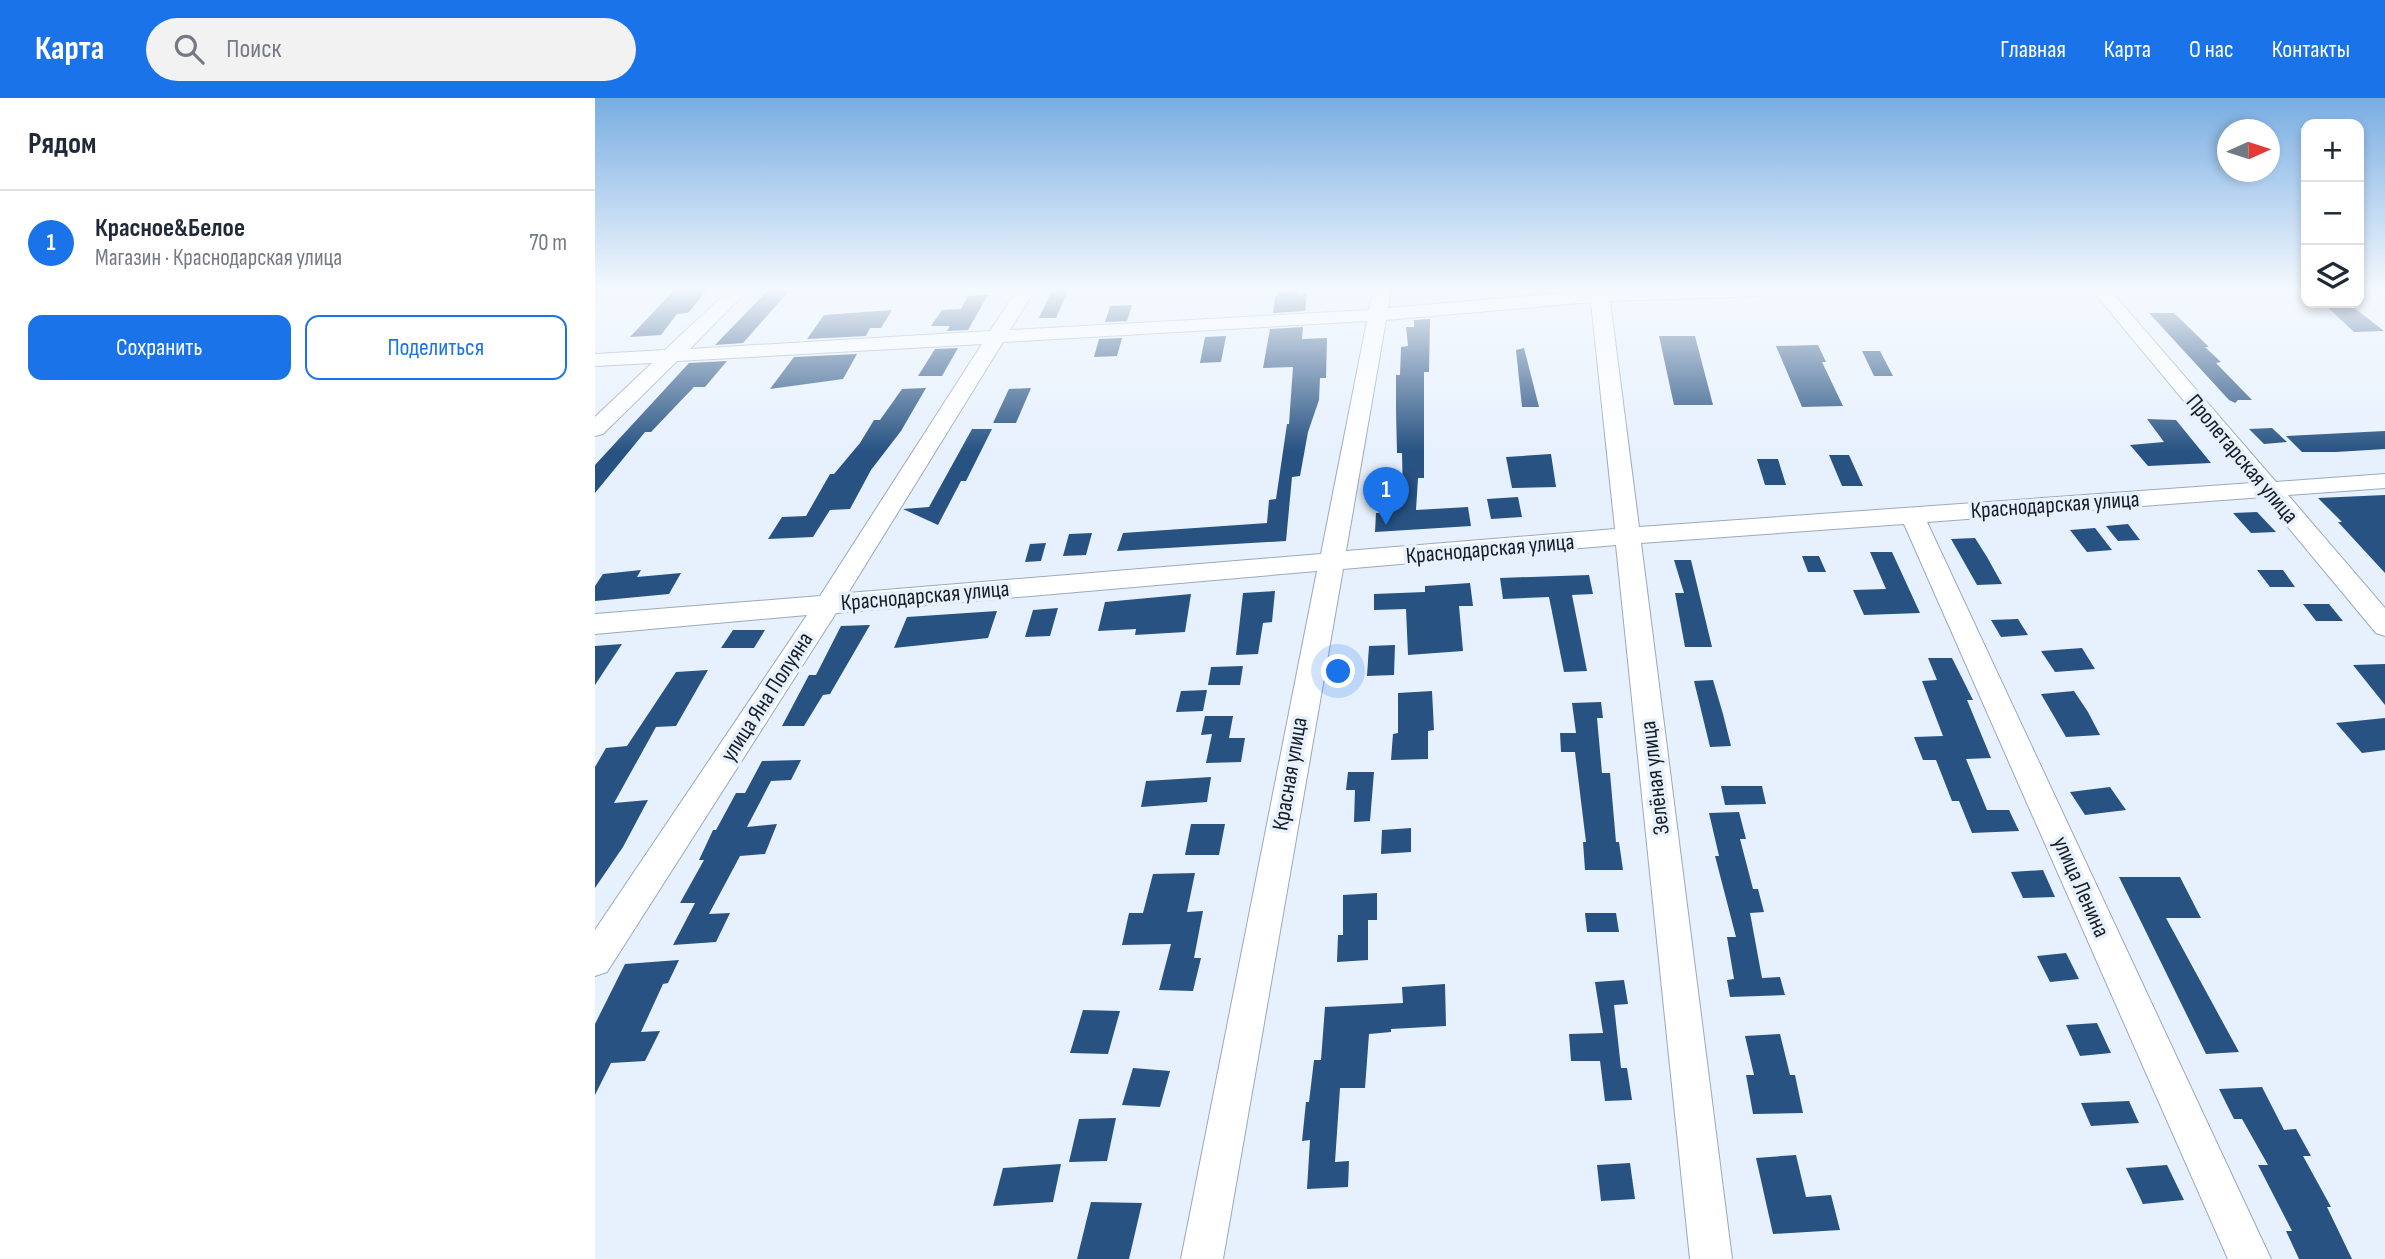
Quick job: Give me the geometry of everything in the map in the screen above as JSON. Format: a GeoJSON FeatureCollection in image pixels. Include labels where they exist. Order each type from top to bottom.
{"type":"FeatureCollection","features":[{"type":"Feature","properties":{"kind":"street"},"geometry":{"type":"LineString","coordinates":[[595,429],[682,344]]}},
{"type":"Feature","properties":{"kind":"street"},"geometry":{"type":"LineString","coordinates":[[595,360],[882,344]]}},
{"type":"Feature","properties":{"kind":"street","name":"улица Яна Полуяна"},"geometry":{"type":"LineString","coordinates":[[595,960],[828,604],[990,344]]}},
{"type":"Feature","properties":{"kind":"street","name":"Красная улица"},"geometry":{"type":"LineString","coordinates":[[1202,1259],[1371,344]]}},
{"type":"Feature","properties":{"kind":"street","name":"Зелёная улица"},"geometry":{"type":"LineString","coordinates":[[1605,344],[1711,1259]]}},
{"type":"Feature","properties":{"kind":"street","name":"Пролетарская улица"},"geometry":{"type":"LineString","coordinates":[[2146,344],[2385,626]]}},
{"type":"Feature","properties":{"kind":"street","name":"Краснодарская улица"},"geometry":{"type":"LineString","coordinates":[[595,624],[1627,536],[2385,481]]}},
{"type":"Feature","properties":{"kind":"street","name":"улица Ленина"},"geometry":{"type":"LineString","coordinates":[[1912,515],[2251,1259]]}},
{"type":"Feature","properties":{"kind":"building"},"geometry":{"type":"Polygon","coordinates":[[[1098,344],[1120,344],[1117,356],[1094,357],[1098,344]]]}},
{"type":"Feature","properties":{"kind":"building"},"geometry":{"type":"Polygon","coordinates":[[[1204,344],[1224,344],[1221,362],[1200,363],[1204,344]]]}},
{"type":"Feature","properties":{"kind":"building"},"geometry":{"type":"Polygon","coordinates":[[[1267,344],[1327,344],[1326,378],[1320,378],[1319,400],[1308,432],[1300,476],[1292,477],[1286,541],[1117,551],[1123,533],[1267,523],[1269,500],[1276,499],[1289,424],[1293,367],[1263,368],[1267,344]]]}},
{"type":"Feature","properties":{"kind":"building"},"geometry":{"type":"Polygon","coordinates":[[[1430,344],[1429,372],[1424,372],[1424,478],[1418,478],[1416,510],[1468,507],[1471,526],[1375,532],[1376,513],[1390,513],[1392,496],[1403,495],[1402,453],[1397,453],[1396,375],[1400,375],[1401,347],[1430,344]]]}},
{"type":"Feature","properties":{"kind":"building"},"geometry":{"type":"Polygon","coordinates":[[[1661,344],[1697,344],[1713,405],[1674,405],[1661,344]]]}},
{"type":"Feature","properties":{"kind":"building"},"geometry":{"type":"Polygon","coordinates":[[[2178,344],[2206,344],[2209,347],[2205,347],[2221,362],[2216,363],[2252,400],[2238,400],[2235,403],[2229,400],[2178,344]]]}},
{"type":"Feature","properties":{"kind":"building"},"geometry":{"type":"Polygon","coordinates":[[[1818,345],[1826,362],[1822,362],[1843,406],[1802,407],[1776,346],[1818,345]]]}},
{"type":"Feature","properties":{"kind":"building"},"geometry":{"type":"Polygon","coordinates":[[[958,348],[942,376],[918,376],[935,349],[958,348]]]}},
{"type":"Feature","properties":{"kind":"building"},"geometry":{"type":"Polygon","coordinates":[[[1524,348],[1539,407],[1522,407],[1516,350],[1524,348]]]}},
{"type":"Feature","properties":{"kind":"building"},"geometry":{"type":"Polygon","coordinates":[[[1862,351],[1880,351],[1893,376],[1874,376],[1862,351]]]}},
{"type":"Feature","properties":{"kind":"building"},"geometry":{"type":"Polygon","coordinates":[[[857,354],[843,379],[770,389],[794,357],[857,354]]]}},
{"type":"Feature","properties":{"kind":"building"},"geometry":{"type":"Polygon","coordinates":[[[727,361],[705,387],[694,387],[651,432],[645,432],[595,493],[595,465],[689,363],[727,361]]]}},
{"type":"Feature","properties":{"kind":"building"},"geometry":{"type":"Polygon","coordinates":[[[926,388],[901,431],[871,470],[850,509],[830,510],[813,537],[768,539],[782,517],[806,516],[830,474],[834,474],[860,443],[874,420],[880,420],[902,389],[926,388]]]}},
{"type":"Feature","properties":{"kind":"building"},"geometry":{"type":"Polygon","coordinates":[[[1031,388],[1016,423],[993,423],[1009,389],[1031,388]]]}},
{"type":"Feature","properties":{"kind":"building"},"geometry":{"type":"Polygon","coordinates":[[[2147,419],[2176,420],[2211,463],[2148,466],[2130,445],[2164,442],[2147,419]]]}},
{"type":"Feature","properties":{"kind":"building"},"geometry":{"type":"Polygon","coordinates":[[[2272,428],[2287,442],[2264,444],[2249,429],[2272,428]]]}},
{"type":"Feature","properties":{"kind":"building"},"geometry":{"type":"Polygon","coordinates":[[[972,429],[992,429],[966,481],[961,481],[938,525],[903,509],[929,507],[972,429]]]}},
{"type":"Feature","properties":{"kind":"building"},"geometry":{"type":"Polygon","coordinates":[[[2385,431],[2385,449],[2336,452],[2302,452],[2286,436],[2385,431]]]}},
{"type":"Feature","properties":{"kind":"building"},"geometry":{"type":"Polygon","coordinates":[[[1551,454],[1556,487],[1512,488],[1506,457],[1551,454]]]}},
{"type":"Feature","properties":{"kind":"building"},"geometry":{"type":"Polygon","coordinates":[[[1829,455],[1849,455],[1863,486],[1842,486],[1829,455]]]}},
{"type":"Feature","properties":{"kind":"building"},"geometry":{"type":"Polygon","coordinates":[[[1757,459],[1778,459],[1786,485],[1765,485],[1757,459]]]}},
{"type":"Feature","properties":{"kind":"building"},"geometry":{"type":"Polygon","coordinates":[[[2385,495],[2385,573],[2318,498],[2385,495]]]}},
{"type":"Feature","properties":{"kind":"building"},"geometry":{"type":"Polygon","coordinates":[[[1518,497],[1522,517],[1491,519],[1487,499],[1518,497]]]}},
{"type":"Feature","properties":{"kind":"building"},"geometry":{"type":"Polygon","coordinates":[[[2257,512],[2276,532],[2251,533],[2233,513],[2257,512]]]}},
{"type":"Feature","properties":{"kind":"building"},"geometry":{"type":"Polygon","coordinates":[[[2128,524],[2140,540],[2118,541],[2106,526],[2128,524]]]}},
{"type":"Feature","properties":{"kind":"building"},"geometry":{"type":"Polygon","coordinates":[[[2095,528],[2112,550],[2087,552],[2070,530],[2095,528]]]}},
{"type":"Feature","properties":{"kind":"building"},"geometry":{"type":"Polygon","coordinates":[[[1092,533],[1086,555],[1063,556],[1069,534],[1092,533]]]}},
{"type":"Feature","properties":{"kind":"building"},"geometry":{"type":"Polygon","coordinates":[[[1975,538],[2002,584],[1977,585],[1951,539],[1975,538]]]}},
{"type":"Feature","properties":{"kind":"building"},"geometry":{"type":"Polygon","coordinates":[[[1046,543],[1041,561],[1025,562],[1030,544],[1046,543]]]}},
{"type":"Feature","properties":{"kind":"building"},"geometry":{"type":"Polygon","coordinates":[[[1870,552],[1892,552],[1920,613],[1864,615],[1853,590],[1886,589],[1870,552]]]}},
{"type":"Feature","properties":{"kind":"building"},"geometry":{"type":"Polygon","coordinates":[[[1802,556],[1819,556],[1826,572],[1808,572],[1802,556]]]}},
{"type":"Feature","properties":{"kind":"building"},"geometry":{"type":"Polygon","coordinates":[[[1674,560],[1691,560],[1712,647],[1685,647],[1675,593],[1684,593],[1674,560]]]}},
{"type":"Feature","properties":{"kind":"building"},"geometry":{"type":"Polygon","coordinates":[[[641,570],[637,577],[681,573],[669,594],[595,601],[595,586],[603,574],[641,570]]]}},
{"type":"Feature","properties":{"kind":"building"},"geometry":{"type":"Polygon","coordinates":[[[2257,570],[2283,570],[2295,587],[2270,587],[2257,570]]]}},
{"type":"Feature","properties":{"kind":"building"},"geometry":{"type":"Polygon","coordinates":[[[1589,575],[1593,594],[1572,595],[1587,671],[1564,672],[1549,597],[1503,599],[1500,578],[1589,575]]]}},
{"type":"Feature","properties":{"kind":"building"},"geometry":{"type":"Polygon","coordinates":[[[1470,583],[1473,606],[1459,606],[1463,651],[1408,655],[1406,609],[1374,610],[1374,594],[1425,592],[1425,586],[1470,583]]]}},
{"type":"Feature","properties":{"kind":"building"},"geometry":{"type":"Polygon","coordinates":[[[1275,591],[1272,622],[1263,623],[1258,654],[1236,655],[1243,593],[1275,591]]]}},
{"type":"Feature","properties":{"kind":"building"},"geometry":{"type":"Polygon","coordinates":[[[1191,594],[1185,632],[1135,635],[1136,629],[1098,631],[1105,602],[1191,594]]]}},
{"type":"Feature","properties":{"kind":"building"},"geometry":{"type":"Polygon","coordinates":[[[2303,604],[2329,604],[2343,621],[2316,621],[2303,604]]]}},
{"type":"Feature","properties":{"kind":"building"},"geometry":{"type":"Polygon","coordinates":[[[1058,608],[1050,636],[1025,637],[1033,610],[1058,608]]]}},
{"type":"Feature","properties":{"kind":"building"},"geometry":{"type":"Polygon","coordinates":[[[997,611],[988,638],[894,648],[907,617],[997,611]]]}},
{"type":"Feature","properties":{"kind":"building"},"geometry":{"type":"Polygon","coordinates":[[[2018,619],[2028,635],[2001,637],[1991,620],[2018,619]]]}},
{"type":"Feature","properties":{"kind":"building"},"geometry":{"type":"Polygon","coordinates":[[[870,625],[830,694],[823,695],[804,726],[782,726],[809,675],[816,675],[841,626],[870,625]]]}},
{"type":"Feature","properties":{"kind":"building"},"geometry":{"type":"Polygon","coordinates":[[[733,630],[765,630],[754,648],[721,648],[733,630]]]}},
{"type":"Feature","properties":{"kind":"building"},"geometry":{"type":"Polygon","coordinates":[[[622,644],[595,685],[595,646],[622,644]]]}},
{"type":"Feature","properties":{"kind":"building"},"geometry":{"type":"Polygon","coordinates":[[[1395,645],[1394,675],[1367,676],[1369,646],[1395,645]]]}},
{"type":"Feature","properties":{"kind":"building"},"geometry":{"type":"Polygon","coordinates":[[[2082,648],[2095,669],[2055,672],[2041,651],[2082,648]]]}},
{"type":"Feature","properties":{"kind":"building"},"geometry":{"type":"Polygon","coordinates":[[[1928,658],[1952,658],[1973,700],[1967,700],[1991,758],[1966,759],[1987,810],[2009,810],[2019,831],[1972,833],[1959,801],[1952,801],[1936,760],[1923,760],[1914,737],[1943,736],[1922,681],[1937,680],[1928,658]]]}},
{"type":"Feature","properties":{"kind":"building"},"geometry":{"type":"Polygon","coordinates":[[[2385,664],[2385,705],[2353,665],[2385,664]]]}},
{"type":"Feature","properties":{"kind":"building"},"geometry":{"type":"Polygon","coordinates":[[[1243,666],[1240,685],[1208,685],[1211,667],[1243,666]]]}},
{"type":"Feature","properties":{"kind":"building"},"geometry":{"type":"Polygon","coordinates":[[[708,670],[676,726],[656,727],[614,803],[648,800],[623,847],[595,888],[595,767],[606,748],[627,746],[676,672],[708,670]]]}},
{"type":"Feature","properties":{"kind":"building"},"geometry":{"type":"Polygon","coordinates":[[[1713,680],[1731,746],[1710,747],[1694,681],[1713,680]]]}},
{"type":"Feature","properties":{"kind":"building"},"geometry":{"type":"Polygon","coordinates":[[[1207,690],[1203,711],[1176,712],[1181,691],[1207,690]]]}},
{"type":"Feature","properties":{"kind":"building"},"geometry":{"type":"Polygon","coordinates":[[[1432,691],[1434,730],[1428,731],[1428,759],[1391,760],[1393,734],[1398,733],[1398,693],[1432,691]]]}},
{"type":"Feature","properties":{"kind":"building"},"geometry":{"type":"Polygon","coordinates":[[[2074,691],[2100,735],[2066,737],[2041,694],[2074,691]]]}},
{"type":"Feature","properties":{"kind":"building"},"geometry":{"type":"Polygon","coordinates":[[[1601,702],[1603,718],[1597,718],[1602,773],[1610,773],[1616,842],[1619,842],[1623,870],[1585,870],[1583,842],[1586,842],[1575,752],[1561,752],[1560,733],[1576,733],[1572,703],[1601,702]]]}},
{"type":"Feature","properties":{"kind":"building"},"geometry":{"type":"Polygon","coordinates":[[[1205,716],[1233,716],[1229,738],[1245,738],[1241,762],[1206,763],[1212,734],[1201,735],[1205,716]]]}},
{"type":"Feature","properties":{"kind":"building"},"geometry":{"type":"Polygon","coordinates":[[[2385,718],[2385,750],[2362,753],[2336,723],[2385,718]]]}},
{"type":"Feature","properties":{"kind":"building"},"geometry":{"type":"Polygon","coordinates":[[[801,760],[791,780],[771,781],[747,827],[777,824],[765,854],[740,856],[709,914],[730,913],[716,942],[673,945],[695,903],[680,903],[704,860],[699,860],[713,830],[716,830],[736,793],[745,793],[762,761],[801,760]]]}},
{"type":"Feature","properties":{"kind":"building"},"geometry":{"type":"Polygon","coordinates":[[[1348,772],[1374,772],[1370,821],[1354,822],[1355,790],[1346,790],[1348,772]]]}},
{"type":"Feature","properties":{"kind":"building"},"geometry":{"type":"Polygon","coordinates":[[[1211,777],[1207,802],[1141,807],[1146,781],[1211,777]]]}},
{"type":"Feature","properties":{"kind":"building"},"geometry":{"type":"Polygon","coordinates":[[[1721,786],[1762,786],[1766,804],[1725,805],[1721,786]]]}},
{"type":"Feature","properties":{"kind":"building"},"geometry":{"type":"Polygon","coordinates":[[[2110,787],[2126,810],[2085,815],[2070,792],[2110,787]]]}},
{"type":"Feature","properties":{"kind":"building"},"geometry":{"type":"Polygon","coordinates":[[[1739,812],[1746,839],[1740,839],[1753,889],[1758,889],[1764,912],[1750,913],[1762,978],[1780,977],[1785,995],[1730,997],[1727,980],[1734,979],[1727,937],[1736,937],[1715,856],[1719,856],[1709,813],[1739,812]]]}},
{"type":"Feature","properties":{"kind":"building"},"geometry":{"type":"Polygon","coordinates":[[[1191,824],[1225,824],[1219,855],[1185,855],[1191,824]]]}},
{"type":"Feature","properties":{"kind":"building"},"geometry":{"type":"Polygon","coordinates":[[[1411,828],[1411,852],[1381,854],[1382,830],[1411,828]]]}},
{"type":"Feature","properties":{"kind":"building"},"geometry":{"type":"Polygon","coordinates":[[[2043,870],[2055,897],[2023,898],[2011,872],[2043,870]]]}},
{"type":"Feature","properties":{"kind":"building"},"geometry":{"type":"Polygon","coordinates":[[[1195,873],[1187,912],[1203,911],[1194,958],[1201,958],[1193,991],[1159,990],[1171,944],[1122,945],[1129,913],[1143,913],[1153,874],[1195,873]]]}},
{"type":"Feature","properties":{"kind":"building"},"geometry":{"type":"Polygon","coordinates":[[[2119,877],[2180,877],[2201,918],[2166,918],[2239,1052],[2206,1054],[2119,877]]]}},
{"type":"Feature","properties":{"kind":"building"},"geometry":{"type":"Polygon","coordinates":[[[1377,893],[1377,920],[1368,920],[1368,960],[1337,962],[1338,935],[1343,935],[1343,895],[1377,893]]]}},
{"type":"Feature","properties":{"kind":"building"},"geometry":{"type":"Polygon","coordinates":[[[1585,913],[1616,913],[1619,932],[1587,932],[1585,913]]]}},
{"type":"Feature","properties":{"kind":"building"},"geometry":{"type":"Polygon","coordinates":[[[2066,953],[2079,979],[2050,982],[2037,956],[2066,953]]]}},
{"type":"Feature","properties":{"kind":"building"},"geometry":{"type":"Polygon","coordinates":[[[679,960],[668,983],[663,984],[641,1032],[660,1031],[645,1061],[611,1063],[595,1095],[595,1024],[625,964],[679,960]]]}},
{"type":"Feature","properties":{"kind":"building"},"geometry":{"type":"Polygon","coordinates":[[[1624,980],[1628,1004],[1614,1005],[1621,1068],[1627,1068],[1632,1100],[1605,1101],[1600,1061],[1571,1061],[1569,1034],[1603,1033],[1595,982],[1624,980]]]}},
{"type":"Feature","properties":{"kind":"building"},"geometry":{"type":"Polygon","coordinates":[[[1445,984],[1446,1026],[1391,1029],[1391,1032],[1369,1034],[1365,1088],[1340,1088],[1335,1162],[1349,1161],[1348,1187],[1307,1189],[1310,1140],[1302,1141],[1314,1060],[1321,1060],[1325,1007],[1403,1003],[1402,987],[1445,984]]]}},
{"type":"Feature","properties":{"kind":"building"},"geometry":{"type":"Polygon","coordinates":[[[1083,1010],[1120,1011],[1108,1054],[1070,1053],[1083,1010]]]}},
{"type":"Feature","properties":{"kind":"building"},"geometry":{"type":"Polygon","coordinates":[[[2097,1023],[2111,1053],[2080,1056],[2066,1025],[2097,1023]]]}},
{"type":"Feature","properties":{"kind":"building"},"geometry":{"type":"Polygon","coordinates":[[[1780,1034],[1790,1075],[1795,1075],[1803,1113],[1753,1114],[1746,1075],[1754,1075],[1745,1036],[1780,1034]]]}},
{"type":"Feature","properties":{"kind":"building"},"geometry":{"type":"Polygon","coordinates":[[[1133,1068],[1170,1071],[1160,1107],[1122,1105],[1133,1068]]]}},
{"type":"Feature","properties":{"kind":"building"},"geometry":{"type":"Polygon","coordinates":[[[2262,1087],[2284,1130],[2296,1129],[2311,1156],[2303,1156],[2331,1207],[2327,1207],[2352,1259],[2299,1259],[2286,1231],[2292,1231],[2258,1165],[2268,1165],[2242,1119],[2234,1119],[2219,1089],[2262,1087]]]}},
{"type":"Feature","properties":{"kind":"building"},"geometry":{"type":"Polygon","coordinates":[[[2129,1101],[2139,1123],[2091,1126],[2081,1103],[2129,1101]]]}},
{"type":"Feature","properties":{"kind":"building"},"geometry":{"type":"Polygon","coordinates":[[[1116,1118],[1107,1161],[1069,1162],[1079,1119],[1116,1118]]]}},
{"type":"Feature","properties":{"kind":"building"},"geometry":{"type":"Polygon","coordinates":[[[1796,1155],[1806,1197],[1831,1195],[1840,1230],[1773,1234],[1756,1158],[1796,1155]]]}},
{"type":"Feature","properties":{"kind":"building"},"geometry":{"type":"Polygon","coordinates":[[[1630,1163],[1635,1199],[1601,1201],[1597,1165],[1630,1163]]]}},
{"type":"Feature","properties":{"kind":"building"},"geometry":{"type":"Polygon","coordinates":[[[1061,1164],[1053,1202],[993,1206],[1003,1168],[1061,1164]]]}},
{"type":"Feature","properties":{"kind":"building"},"geometry":{"type":"Polygon","coordinates":[[[2167,1165],[2184,1200],[2143,1204],[2126,1168],[2167,1165]]]}},
{"type":"Feature","properties":{"kind":"building"},"geometry":{"type":"Polygon","coordinates":[[[1091,1202],[1142,1203],[1129,1259],[1077,1259],[1091,1202]]]}},
{"type":"Feature","properties":{"kind":"place","name":"Красное&Белое"},"geometry":{"type":"Point","coordinates":[1386,525]}}]}
